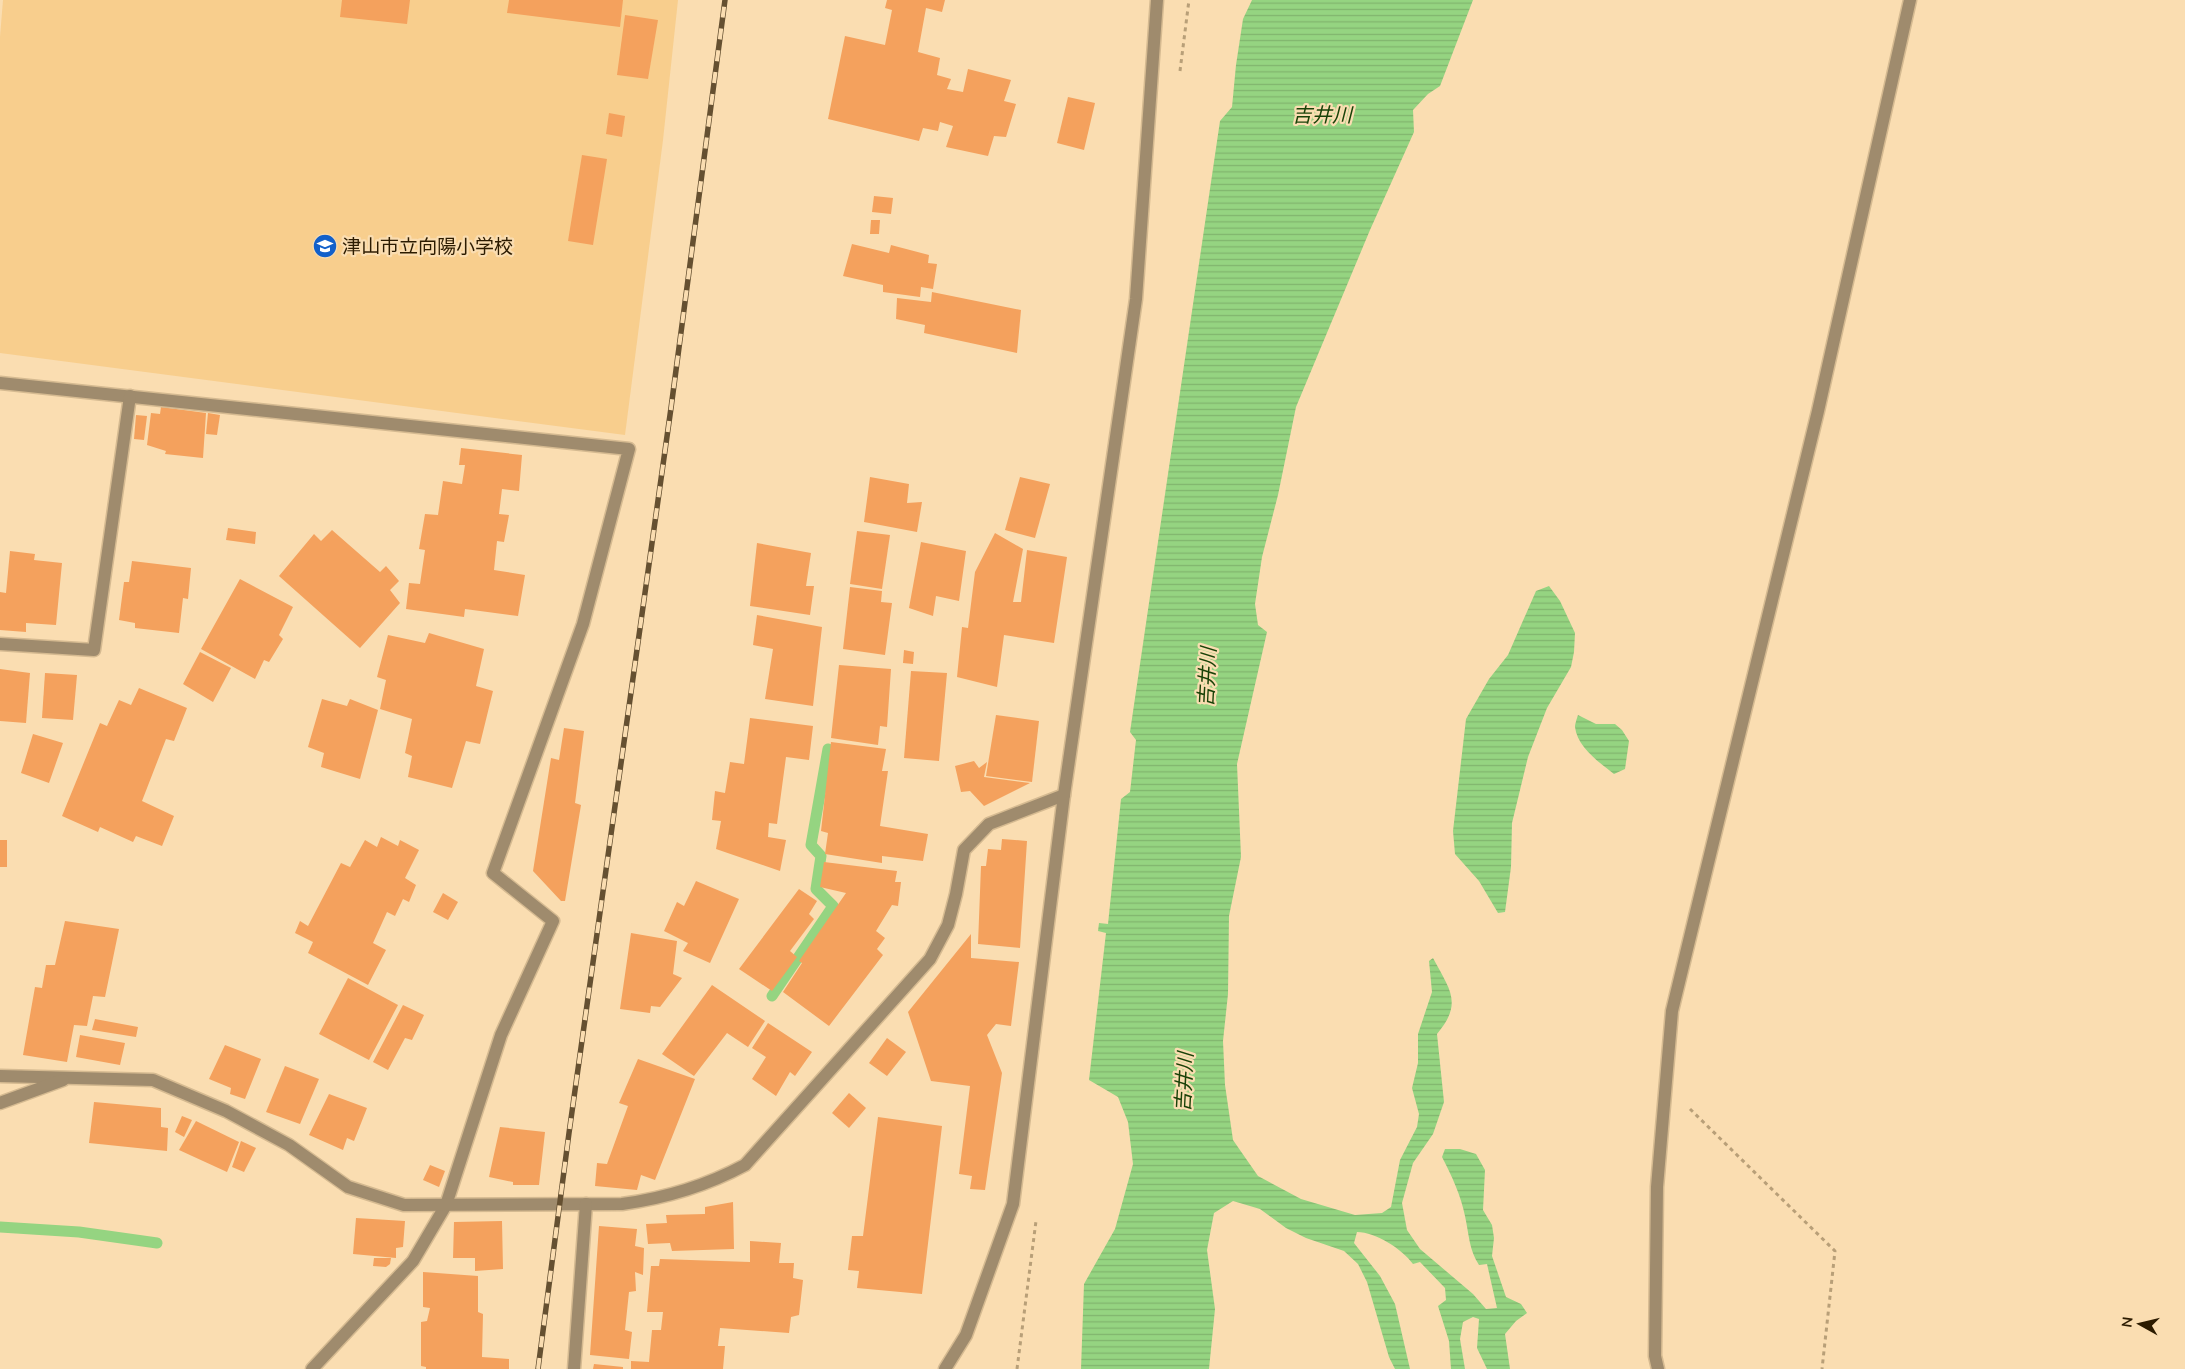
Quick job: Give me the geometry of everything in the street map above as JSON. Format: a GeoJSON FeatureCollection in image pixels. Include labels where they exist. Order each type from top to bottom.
{"type":"FeatureCollection","features":[{"type":"Feature","properties":{"kind":"street"},"geometry":{"type":"LineString","coordinates":[[945,1369],[966,1335],[1013,1204],[1064,795],[1136,299],[1157,0]]}},
{"type":"Feature","properties":{"kind":"street"},"geometry":{"type":"LineString","coordinates":[[1658,1369],[1655,1356],[1657,1187],[1672,1011],[1818,411],[1910,0]]}},
{"type":"Feature","properties":{"kind":"street"},"geometry":{"type":"LineString","coordinates":[[0,383],[629,449],[583,624],[493,873],[553,921],[501,1035],[446,1205],[413,1261],[312,1369]]}},
{"type":"Feature","properties":{"kind":"street"},"geometry":{"type":"LineString","coordinates":[[0,644],[94,650],[130,396]]}},
{"type":"Feature","properties":{"kind":"street"},"geometry":{"type":"LineString","coordinates":[[0,1076],[153,1080],[226,1111],[289,1145],[348,1187],[404,1205],[622,1204],[656,1199],[719,1179],[745,1165],[930,958],[948,925],[964,850],[989,824],[1064,795]]}},
{"type":"Feature","properties":{"kind":"street"},"geometry":{"type":"LineString","coordinates":[[0,1103],[70,1078]]}},
{"type":"Feature","properties":{"kind":"street"},"geometry":{"type":"LineString","coordinates":[[574,1369],[586,1204]]}},
{"type":"Feature","properties":{"kind":"path"},"geometry":{"type":"LineString","coordinates":[[1665,1085],[1835,1250],[1822,1369]]}},
{"type":"Feature","properties":{"kind":"shaded area","name":"津山市立向陽小学校"},"geometry":{"type":"Polygon","coordinates":[[[3,0],[678,0],[663,140],[625,435],[0,353],[0,37],[3,0]]]}},
{"type":"Feature","properties":{"kind":"water","name":"吉井川"},"geometry":{"type":"Polygon","coordinates":[[[1252,0],[1473,0],[1440,86],[1428,94],[1413,110],[1414,132],[1370,230],[1296,407],[1278,495],[1262,557],[1255,604],[1258,625],[1267,632],[1237,764],[1241,857],[1229,916],[1228,994],[1223,1041],[1225,1085],[1233,1140],[1258,1176],[1301,1199],[1355,1215],[1382,1213],[1391,1207],[1400,1160],[1417,1127],[1419,1114],[1412,1088],[1418,1063],[1418,1034],[1432,992],[1429,961],[1433,958],[1449,988],[1452,1005],[1450,1014],[1437,1034],[1444,1102],[1433,1134],[1413,1163],[1402,1203],[1407,1230],[1420,1249],[1473,1294],[1486,1309],[1497,1308],[1487,1264],[1479,1265],[1473,1254],[1461,1201],[1442,1157],[1445,1149],[1460,1149],[1476,1154],[1485,1170],[1483,1210],[1492,1225],[1494,1238],[1492,1256],[1506,1297],[1521,1304],[1527,1313],[1516,1321],[1505,1334],[1510,1369],[1487,1369],[1477,1348],[1479,1319],[1473,1317],[1463,1322],[1460,1339],[1465,1369],[1451,1369],[1449,1341],[1438,1306],[1446,1300],[1445,1288],[1420,1262],[1413,1264],[1388,1242],[1372,1235],[1357,1232],[1354,1243],[1380,1276],[1395,1304],[1410,1369],[1395,1369],[1389,1357],[1367,1282],[1358,1264],[1344,1251],[1306,1238],[1286,1228],[1260,1209],[1233,1201],[1214,1213],[1207,1250],[1215,1309],[1209,1369],[1081,1369],[1084,1284],[1115,1229],[1133,1164],[1128,1122],[1118,1097],[1089,1080],[1106,933],[1098,931],[1099,923],[1108,924],[1121,799],[1130,792],[1136,740],[1130,732],[1220,121],[1232,107],[1243,19],[1252,0]]]}},
{"type":"Feature","properties":{"kind":"water"},"geometry":{"type":"Polygon","coordinates":[[[1549,586],[1560,601],[1575,633],[1574,652],[1571,667],[1547,708],[1528,757],[1512,823],[1511,867],[1505,912],[1498,913],[1479,881],[1455,854],[1453,831],[1466,719],[1489,679],[1508,655],[1536,591],[1549,586]]]}},
{"type":"Feature","properties":{"kind":"water"},"geometry":{"type":"Polygon","coordinates":[[[1578,715],[1596,724],[1615,724],[1622,730],[1629,741],[1625,769],[1614,774],[1596,760],[1585,748],[1580,741],[1575,727],[1578,715]]]}},
{"type":"Feature","properties":{"kind":"building"},"geometry":{"type":"Polygon","coordinates":[[[342,0],[410,0],[407,24],[340,17],[342,0]]]}},
{"type":"Feature","properties":{"kind":"building"},"geometry":{"type":"Polygon","coordinates":[[[509,0],[623,0],[620,27],[507,13],[509,0]]]}},
{"type":"Feature","properties":{"kind":"building"},"geometry":{"type":"Polygon","coordinates":[[[887,0],[945,0],[942,12],[926,8],[918,52],[940,58],[937,75],[951,79],[947,89],[963,92],[968,69],[1011,80],[1004,101],[1016,104],[1006,137],[994,136],[988,156],[946,147],[953,126],[940,122],[938,131],[923,128],[919,141],[828,119],[845,36],[885,45],[892,10],[885,8],[887,0]]]}},
{"type":"Feature","properties":{"kind":"building"},"geometry":{"type":"Polygon","coordinates":[[[625,15],[658,20],[648,79],[617,75],[625,15]]]}},
{"type":"Feature","properties":{"kind":"building"},"geometry":{"type":"Polygon","coordinates":[[[1068,97],[1095,103],[1084,150],[1057,143],[1068,97]]]}},
{"type":"Feature","properties":{"kind":"building"},"geometry":{"type":"Polygon","coordinates":[[[609,113],[625,116],[622,137],[606,134],[609,113]]]}},
{"type":"Feature","properties":{"kind":"building"},"geometry":{"type":"Polygon","coordinates":[[[582,155],[607,159],[593,245],[568,241],[582,155]]]}},
{"type":"Feature","properties":{"kind":"building"},"geometry":{"type":"Polygon","coordinates":[[[874,196],[893,198],[891,214],[872,212],[874,196]]]}},
{"type":"Feature","properties":{"kind":"building"},"geometry":{"type":"Polygon","coordinates":[[[871,220],[880,220],[879,234],[870,234],[871,220]]]}},
{"type":"Feature","properties":{"kind":"building"},"geometry":{"type":"Polygon","coordinates":[[[852,244],[889,253],[891,245],[929,255],[928,263],[937,264],[933,289],[921,287],[920,297],[883,292],[883,285],[843,276],[852,244]]]}},
{"type":"Feature","properties":{"kind":"building"},"geometry":{"type":"Polygon","coordinates":[[[932,292],[1021,310],[1017,353],[924,333],[925,325],[896,319],[897,298],[931,302],[932,292]]]}},
{"type":"Feature","properties":{"kind":"building"},"geometry":{"type":"Polygon","coordinates":[[[161,407],[206,413],[203,458],[165,454],[166,451],[147,445],[151,413],[160,414],[161,407]]]}},
{"type":"Feature","properties":{"kind":"building"},"geometry":{"type":"Polygon","coordinates":[[[208,413],[220,415],[217,435],[206,434],[208,413]]]}},
{"type":"Feature","properties":{"kind":"building"},"geometry":{"type":"Polygon","coordinates":[[[136,415],[147,416],[144,440],[134,439],[136,415]]]}},
{"type":"Feature","properties":{"kind":"building"},"geometry":{"type":"Polygon","coordinates":[[[461,448],[522,455],[519,491],[502,489],[499,514],[509,515],[504,542],[497,541],[494,570],[525,575],[518,616],[465,609],[464,617],[406,609],[409,583],[420,584],[425,550],[419,549],[425,514],[438,515],[443,481],[462,484],[465,465],[459,465],[461,448]]]}},
{"type":"Feature","properties":{"kind":"building"},"geometry":{"type":"Polygon","coordinates":[[[870,477],[909,484],[907,503],[922,502],[917,532],[864,522],[870,477]]]}},
{"type":"Feature","properties":{"kind":"building"},"geometry":{"type":"Polygon","coordinates":[[[1020,477],[1050,484],[1035,538],[1005,530],[1020,477]]]}},
{"type":"Feature","properties":{"kind":"building"},"geometry":{"type":"Polygon","coordinates":[[[228,528],[256,532],[255,544],[226,540],[228,528]]]}},
{"type":"Feature","properties":{"kind":"building"},"geometry":{"type":"Polygon","coordinates":[[[332,530],[380,572],[386,566],[399,581],[390,590],[400,603],[360,648],[279,576],[314,534],[321,541],[332,530]]]}},
{"type":"Feature","properties":{"kind":"building"},"geometry":{"type":"Polygon","coordinates":[[[857,531],[890,535],[882,589],[850,584],[857,531]]]}},
{"type":"Feature","properties":{"kind":"building"},"geometry":{"type":"Polygon","coordinates":[[[995,533],[1023,549],[1013,602],[1021,602],[1027,550],[1067,557],[1054,643],[1004,635],[997,687],[957,677],[962,627],[968,628],[975,572],[995,533]]]}},
{"type":"Feature","properties":{"kind":"building"},"geometry":{"type":"Polygon","coordinates":[[[921,542],[966,551],[959,601],[936,596],[933,616],[909,608],[921,542]]]}},
{"type":"Feature","properties":{"kind":"building"},"geometry":{"type":"Polygon","coordinates":[[[757,543],[811,553],[806,586],[814,586],[810,615],[750,606],[757,543]]]}},
{"type":"Feature","properties":{"kind":"building"},"geometry":{"type":"Polygon","coordinates":[[[10,551],[35,554],[34,560],[62,563],[56,625],[26,623],[26,632],[0,630],[0,592],[6,593],[10,551]]]}},
{"type":"Feature","properties":{"kind":"building"},"geometry":{"type":"Polygon","coordinates":[[[132,561],[191,568],[188,599],[183,598],[179,633],[135,628],[135,623],[119,620],[124,582],[129,582],[132,561]]]}},
{"type":"Feature","properties":{"kind":"building"},"geometry":{"type":"Polygon","coordinates":[[[240,579],[293,607],[279,635],[283,639],[269,662],[264,660],[255,679],[201,649],[240,579]]]}},
{"type":"Feature","properties":{"kind":"building"},"geometry":{"type":"Polygon","coordinates":[[[850,587],[882,591],[881,602],[892,603],[885,655],[843,649],[850,587]]]}},
{"type":"Feature","properties":{"kind":"building"},"geometry":{"type":"Polygon","coordinates":[[[757,615],[822,627],[813,706],[765,699],[773,649],[753,645],[757,615]]]}},
{"type":"Feature","properties":{"kind":"building"},"geometry":{"type":"Polygon","coordinates":[[[429,633],[484,649],[476,686],[493,691],[480,744],[466,741],[452,788],[408,777],[412,756],[405,753],[412,719],[380,709],[386,680],[377,677],[388,635],[425,643],[429,633]]]}},
{"type":"Feature","properties":{"kind":"building"},"geometry":{"type":"Polygon","coordinates":[[[904,650],[914,652],[913,664],[903,663],[904,650]]]}},
{"type":"Feature","properties":{"kind":"building"},"geometry":{"type":"Polygon","coordinates":[[[200,652],[231,668],[213,702],[183,684],[200,652]]]}},
{"type":"Feature","properties":{"kind":"building"},"geometry":{"type":"Polygon","coordinates":[[[839,665],[891,669],[887,727],[880,726],[878,745],[831,738],[839,665]]]}},
{"type":"Feature","properties":{"kind":"building"},"geometry":{"type":"Polygon","coordinates":[[[0,669],[30,673],[26,723],[0,721],[0,669]]]}},
{"type":"Feature","properties":{"kind":"building"},"geometry":{"type":"Polygon","coordinates":[[[911,671],[947,673],[939,761],[904,758],[911,671]]]}},
{"type":"Feature","properties":{"kind":"building"},"geometry":{"type":"Polygon","coordinates":[[[45,673],[77,675],[73,720],[42,718],[45,673]]]}},
{"type":"Feature","properties":{"kind":"building"},"geometry":{"type":"Polygon","coordinates":[[[139,688],[187,708],[174,741],[166,739],[142,801],[174,816],[162,846],[136,836],[133,842],[100,827],[98,832],[62,816],[100,723],[107,726],[119,700],[131,705],[139,688]]]}},
{"type":"Feature","properties":{"kind":"building"},"geometry":{"type":"Polygon","coordinates":[[[322,699],[347,706],[350,699],[378,710],[360,779],[321,767],[324,753],[308,747],[322,699]]]}},
{"type":"Feature","properties":{"kind":"building"},"geometry":{"type":"Polygon","coordinates":[[[996,715],[1039,721],[1032,782],[986,776],[996,715]]]}},
{"type":"Feature","properties":{"kind":"building"},"geometry":{"type":"Polygon","coordinates":[[[750,718],[813,726],[809,760],[786,757],[777,824],[769,823],[768,837],[786,840],[780,871],[716,849],[721,821],[712,820],[715,791],[725,793],[730,762],[744,764],[750,718]]]}},
{"type":"Feature","properties":{"kind":"building"},"geometry":{"type":"Polygon","coordinates":[[[564,728],[584,731],[575,803],[581,805],[565,901],[561,901],[533,871],[551,758],[559,760],[564,728]]]}},
{"type":"Feature","properties":{"kind":"building"},"geometry":{"type":"Polygon","coordinates":[[[33,734],[63,743],[49,783],[21,773],[33,734]]]}},
{"type":"Feature","properties":{"kind":"building"},"geometry":{"type":"Polygon","coordinates":[[[831,742],[886,749],[882,771],[888,771],[880,826],[928,834],[923,861],[882,856],[882,863],[825,854],[828,833],[821,831],[831,742]]]}},
{"type":"Feature","properties":{"kind":"building"},"geometry":{"type":"Polygon","coordinates":[[[974,761],[979,768],[987,762],[984,777],[1030,783],[984,806],[970,791],[961,792],[955,766],[974,761]]]}},
{"type":"Feature","properties":{"kind":"building"},"geometry":{"type":"Polygon","coordinates":[[[381,837],[398,846],[400,840],[419,850],[405,878],[416,885],[409,902],[403,899],[395,916],[387,912],[373,943],[386,950],[368,985],[308,953],[313,942],[295,933],[300,921],[308,926],[341,863],[350,867],[365,840],[377,847],[381,837]]]}},
{"type":"Feature","properties":{"kind":"building"},"geometry":{"type":"Polygon","coordinates":[[[1002,839],[1027,841],[1020,948],[978,944],[981,866],[986,866],[988,849],[1001,850],[1002,839]]]}},
{"type":"Feature","properties":{"kind":"building"},"geometry":{"type":"Polygon","coordinates":[[[0,840],[7,840],[7,867],[0,867],[0,840]]]}},
{"type":"Feature","properties":{"kind":"building"},"geometry":{"type":"Polygon","coordinates":[[[824,862],[897,871],[895,882],[901,882],[898,906],[892,905],[876,931],[885,938],[877,949],[883,955],[829,1026],[783,992],[802,963],[799,961],[846,893],[820,887],[824,862]]]}},
{"type":"Feature","properties":{"kind":"building"},"geometry":{"type":"Polygon","coordinates":[[[696,881],[739,899],[710,963],[683,951],[688,943],[664,931],[677,902],[684,906],[696,881]]]}},
{"type":"Feature","properties":{"kind":"building"},"geometry":{"type":"Polygon","coordinates":[[[799,889],[817,901],[809,914],[814,919],[790,951],[797,957],[772,991],[739,969],[799,889]]]}},
{"type":"Feature","properties":{"kind":"building"},"geometry":{"type":"Polygon","coordinates":[[[443,893],[458,902],[448,920],[433,912],[443,893]]]}},
{"type":"Feature","properties":{"kind":"building"},"geometry":{"type":"Polygon","coordinates":[[[65,921],[119,929],[105,997],[93,996],[87,1026],[74,1025],[67,1062],[23,1055],[35,987],[42,988],[46,965],[55,965],[65,921]]]}},
{"type":"Feature","properties":{"kind":"building"},"geometry":{"type":"Polygon","coordinates":[[[631,933],[677,941],[673,974],[682,978],[660,1007],[651,1006],[650,1013],[620,1009],[631,933]]]}},
{"type":"Feature","properties":{"kind":"building"},"geometry":{"type":"Polygon","coordinates":[[[971,934],[971,958],[1019,962],[1011,1026],[996,1024],[987,1035],[1002,1073],[985,1190],[970,1189],[972,1176],[959,1174],[970,1086],[931,1081],[908,1012],[971,934]]]}},
{"type":"Feature","properties":{"kind":"building"},"geometry":{"type":"Polygon","coordinates":[[[348,978],[398,1005],[369,1060],[319,1034],[348,978]]]}},
{"type":"Feature","properties":{"kind":"building"},"geometry":{"type":"Polygon","coordinates":[[[712,985],[765,1021],[748,1047],[727,1033],[694,1076],[662,1054],[712,985]]]}},
{"type":"Feature","properties":{"kind":"building"},"geometry":{"type":"Polygon","coordinates":[[[403,1005],[424,1015],[412,1040],[405,1038],[388,1070],[373,1062],[403,1005]]]}},
{"type":"Feature","properties":{"kind":"building"},"geometry":{"type":"Polygon","coordinates":[[[95,1019],[138,1027],[136,1037],[92,1030],[95,1019]]]}},
{"type":"Feature","properties":{"kind":"building"},"geometry":{"type":"Polygon","coordinates":[[[768,1023],[812,1052],[795,1076],[790,1072],[776,1096],[752,1079],[766,1057],[752,1048],[768,1023]]]}},
{"type":"Feature","properties":{"kind":"building"},"geometry":{"type":"Polygon","coordinates":[[[80,1035],[125,1043],[120,1065],[76,1057],[80,1035]]]}},
{"type":"Feature","properties":{"kind":"building"},"geometry":{"type":"Polygon","coordinates":[[[887,1038],[906,1052],[887,1076],[869,1063],[887,1038]]]}},
{"type":"Feature","properties":{"kind":"building"},"geometry":{"type":"Polygon","coordinates":[[[225,1045],[261,1059],[245,1099],[230,1094],[231,1088],[209,1079],[225,1045]]]}},
{"type":"Feature","properties":{"kind":"building"},"geometry":{"type":"Polygon","coordinates":[[[638,1059],[695,1079],[655,1180],[641,1175],[637,1190],[595,1186],[597,1163],[607,1164],[628,1106],[619,1103],[638,1059]]]}},
{"type":"Feature","properties":{"kind":"building"},"geometry":{"type":"Polygon","coordinates":[[[285,1066],[319,1079],[300,1124],[266,1112],[285,1066]]]}},
{"type":"Feature","properties":{"kind":"building"},"geometry":{"type":"Polygon","coordinates":[[[849,1093],[866,1108],[849,1128],[832,1113],[849,1093]]]}},
{"type":"Feature","properties":{"kind":"building"},"geometry":{"type":"Polygon","coordinates":[[[329,1094],[367,1108],[354,1141],[347,1138],[343,1150],[309,1135],[329,1094]]]}},
{"type":"Feature","properties":{"kind":"building"},"geometry":{"type":"Polygon","coordinates":[[[94,1102],[161,1108],[161,1127],[168,1128],[167,1151],[89,1143],[94,1102]]]}},
{"type":"Feature","properties":{"kind":"building"},"geometry":{"type":"Polygon","coordinates":[[[182,1116],[192,1120],[184,1137],[175,1132],[182,1116]]]}},
{"type":"Feature","properties":{"kind":"building"},"geometry":{"type":"Polygon","coordinates":[[[878,1117],[942,1126],[922,1294],[857,1288],[859,1271],[848,1270],[852,1236],[863,1236],[878,1117]]]}},
{"type":"Feature","properties":{"kind":"building"},"geometry":{"type":"Polygon","coordinates":[[[196,1121],[239,1142],[227,1172],[179,1150],[196,1121]]]}},
{"type":"Feature","properties":{"kind":"building"},"geometry":{"type":"Polygon","coordinates":[[[500,1127],[545,1132],[539,1185],[513,1185],[513,1182],[489,1177],[500,1127]]]}},
{"type":"Feature","properties":{"kind":"building"},"geometry":{"type":"Polygon","coordinates":[[[241,1141],[256,1148],[244,1172],[232,1167],[241,1141]]]}},
{"type":"Feature","properties":{"kind":"building"},"geometry":{"type":"Polygon","coordinates":[[[430,1165],[445,1171],[439,1187],[423,1180],[430,1165]]]}},
{"type":"Feature","properties":{"kind":"building"},"geometry":{"type":"Polygon","coordinates":[[[733,1202],[734,1249],[672,1251],[670,1243],[648,1244],[646,1224],[667,1223],[666,1215],[705,1214],[705,1207],[733,1202]]]}},
{"type":"Feature","properties":{"kind":"building"},"geometry":{"type":"Polygon","coordinates":[[[356,1218],[405,1221],[403,1247],[396,1248],[396,1258],[353,1254],[356,1218]]]}},
{"type":"Feature","properties":{"kind":"building"},"geometry":{"type":"Polygon","coordinates":[[[502,1221],[503,1269],[475,1271],[475,1258],[453,1258],[454,1222],[502,1221]]]}},
{"type":"Feature","properties":{"kind":"building"},"geometry":{"type":"Polygon","coordinates":[[[599,1226],[637,1229],[635,1246],[644,1248],[643,1275],[635,1272],[636,1291],[629,1292],[625,1330],[632,1332],[629,1359],[590,1355],[599,1226]]]}},
{"type":"Feature","properties":{"kind":"building"},"geometry":{"type":"Polygon","coordinates":[[[750,1241],[781,1243],[779,1263],[794,1263],[793,1278],[803,1280],[799,1315],[791,1317],[789,1333],[720,1328],[718,1346],[725,1346],[723,1369],[631,1369],[631,1361],[649,1362],[652,1330],[661,1330],[663,1312],[647,1312],[651,1266],[659,1266],[660,1259],[750,1262],[750,1241]]]}},
{"type":"Feature","properties":{"kind":"building"},"geometry":{"type":"Polygon","coordinates":[[[374,1258],[391,1258],[390,1264],[386,1267],[373,1266],[374,1258]]]}},
{"type":"Feature","properties":{"kind":"building"},"geometry":{"type":"Polygon","coordinates":[[[423,1272],[478,1276],[478,1312],[483,1314],[482,1357],[509,1359],[509,1369],[426,1369],[426,1367],[421,1366],[421,1322],[427,1321],[430,1308],[423,1307],[423,1272]]]}},
{"type":"Feature","properties":{"kind":"building"},"geometry":{"type":"Polygon","coordinates":[[[594,1364],[623,1367],[623,1369],[593,1369],[594,1364]]]}},
{"type":"Feature","properties":{"kind":"waterway"},"geometry":{"type":"LineString","coordinates":[[772,996],[833,906],[816,889],[821,856],[811,845],[828,749]]}},
{"type":"Feature","properties":{"kind":"waterway"},"geometry":{"type":"LineString","coordinates":[[0,1227],[79,1232],[157,1243]]}},
{"type":"Feature","properties":{"kind":"railway"},"geometry":{"type":"LineString","coordinates":[[538,1369],[569,1133],[671,408],[725,0]]}},
{"type":"Feature","properties":{"kind":"place","name":"津山市立向陽小学校"},"geometry":{"type":"Point","coordinates":[325,246]}}]}
